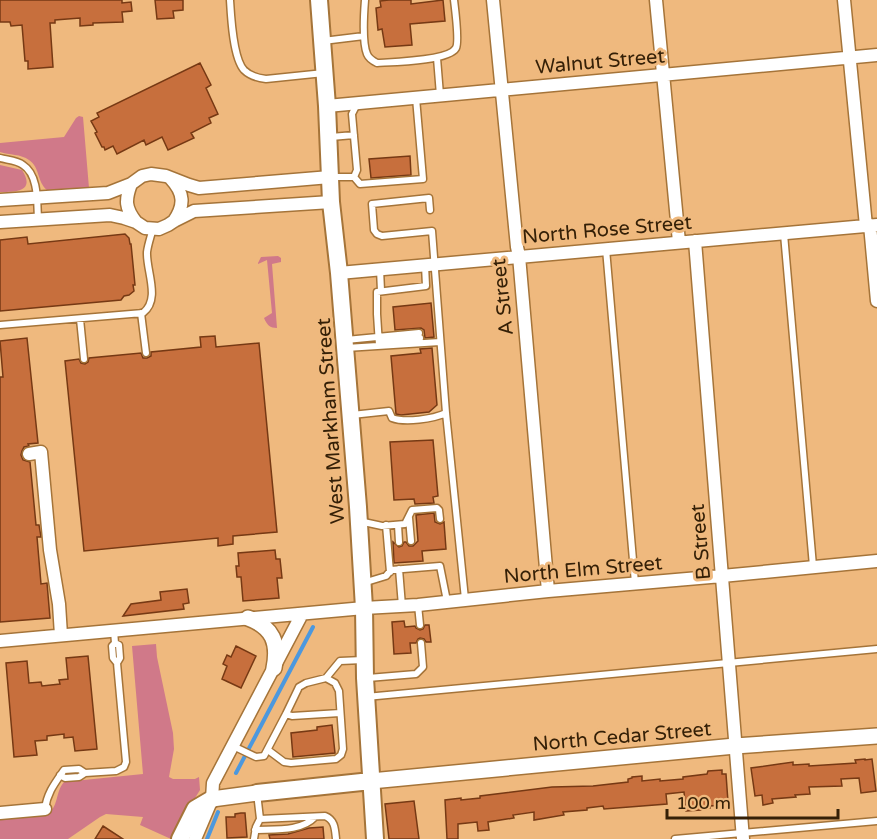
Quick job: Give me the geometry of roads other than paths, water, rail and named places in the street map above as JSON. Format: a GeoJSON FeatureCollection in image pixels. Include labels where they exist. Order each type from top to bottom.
{"type":"FeatureCollection","features":[{"type":"Feature","properties":{"kind":"main road","name":"West Markham Street"},"geometry":{"type":"LineString","coordinates":[[319,0],[331,202],[346,344],[359,520],[364,678],[375,839]]}},
{"type":"Feature","properties":{"kind":"main road"},"geometry":{"type":"LineString","coordinates":[[257,793],[371,781]]}},
{"type":"Feature","properties":{"kind":"main road"},"geometry":{"type":"LineString","coordinates":[[180,839],[195,809],[212,799]]}},
{"type":"Feature","properties":{"kind":"street","name":"A Street"},"geometry":{"type":"LineString","coordinates":[[494,0],[549,591]]}},
{"type":"Feature","properties":{"kind":"street"},"geometry":{"type":"LineString","coordinates":[[656,0],[679,242]]}},
{"type":"Feature","properties":{"kind":"street"},"geometry":{"type":"LineString","coordinates":[[844,0],[849,58],[871,225],[877,301]]}},
{"type":"Feature","properties":{"kind":"street","name":"Walnut Street"},"geometry":{"type":"LineString","coordinates":[[327,106],[877,55]]}},
{"type":"Feature","properties":{"kind":"street"},"geometry":{"type":"LineString","coordinates":[[0,200],[108,192],[151,174],[166,176],[199,188],[330,177]]}},
{"type":"Feature","properties":{"kind":"street"},"geometry":{"type":"LineString","coordinates":[[171,179],[181,196],[181,206],[174,221]]}},
{"type":"Feature","properties":{"kind":"street"},"geometry":{"type":"LineString","coordinates":[[130,184],[126,204],[136,222]]}},
{"type":"Feature","properties":{"kind":"street"},"geometry":{"type":"LineString","coordinates":[[0,222],[110,215],[136,222],[145,228],[159,229],[194,212],[331,202]]}},
{"type":"Feature","properties":{"kind":"street","name":"North Rose Street"},"geometry":{"type":"LineString","coordinates":[[339,273],[871,225]]}},
{"type":"Feature","properties":{"kind":"street","name":"B Street"},"geometry":{"type":"LineString","coordinates":[[695,241],[743,836]]}},
{"type":"Feature","properties":{"kind":"street"},"geometry":{"type":"LineString","coordinates":[[29,454],[41,453],[61,635]]}},
{"type":"Feature","properties":{"kind":"street","name":"North Elm Street"},"geometry":{"type":"LineString","coordinates":[[0,641],[61,635],[115,637],[248,618],[418,605],[877,561]]}},
{"type":"Feature","properties":{"kind":"street"},"geometry":{"type":"LineString","coordinates":[[195,839],[212,799],[213,783],[238,748],[274,668],[302,614]]}},
{"type":"Feature","properties":{"kind":"street"},"geometry":{"type":"LineString","coordinates":[[248,618],[262,625],[272,636],[276,651],[274,668]]}},
{"type":"Feature","properties":{"kind":"street","name":"North Cedar Street"},"geometry":{"type":"LineString","coordinates":[[371,781],[735,746],[877,736]]}},
{"type":"Feature","properties":{"kind":"street"},"geometry":{"type":"LineString","coordinates":[[212,799],[257,793]]}},
{"type":"Feature","properties":{"kind":"street"},"geometry":{"type":"LineString","coordinates":[[0,813],[45,808]]}},
{"type":"Feature","properties":{"kind":"lane"},"geometry":{"type":"LineString","coordinates":[[230,0],[231,24],[238,59],[245,71],[257,78],[266,79],[324,73]]}},
{"type":"Feature","properties":{"kind":"lane"},"geometry":{"type":"LineString","coordinates":[[365,0],[366,54],[377,63],[437,58],[454,51],[458,44],[454,0]]}},
{"type":"Feature","properties":{"kind":"lane"},"geometry":{"type":"LineString","coordinates":[[322,41],[364,36]]}},
{"type":"Feature","properties":{"kind":"lane"},"geometry":{"type":"LineString","coordinates":[[437,58],[440,95]]}},
{"type":"Feature","properties":{"kind":"lane"},"geometry":{"type":"LineString","coordinates":[[330,177],[354,177],[360,184],[423,178],[416,98]]}},
{"type":"Feature","properties":{"kind":"lane"},"geometry":{"type":"LineString","coordinates":[[354,177],[357,170],[352,114],[357,103]]}},
{"type":"Feature","properties":{"kind":"lane"},"geometry":{"type":"LineString","coordinates":[[328,137],[354,135]]}},
{"type":"Feature","properties":{"kind":"lane"},"geometry":{"type":"LineString","coordinates":[[0,158],[20,162],[26,166],[34,181],[38,220]]}},
{"type":"Feature","properties":{"kind":"lane"},"geometry":{"type":"LineString","coordinates":[[430,210],[429,198],[372,204],[374,230],[377,234],[382,236],[432,231]]}},
{"type":"Feature","properties":{"kind":"lane"},"geometry":{"type":"LineString","coordinates":[[379,341],[377,292],[426,286],[430,264],[431,221]]}},
{"type":"Feature","properties":{"kind":"lane"},"geometry":{"type":"LineString","coordinates":[[0,325],[141,313],[147,310],[152,301],[147,252],[153,228]]}},
{"type":"Feature","properties":{"kind":"lane"},"geometry":{"type":"LineString","coordinates":[[784,234],[813,567]]}},
{"type":"Feature","properties":{"kind":"lane"},"geometry":{"type":"LineString","coordinates":[[606,248],[636,583]]}},
{"type":"Feature","properties":{"kind":"lane"},"geometry":{"type":"LineString","coordinates":[[430,264],[465,600]]}},
{"type":"Feature","properties":{"kind":"lane"},"geometry":{"type":"LineString","coordinates":[[380,269],[381,291]]}},
{"type":"Feature","properties":{"kind":"lane"},"geometry":{"type":"LineString","coordinates":[[141,313],[146,353]]}},
{"type":"Feature","properties":{"kind":"lane"},"geometry":{"type":"LineString","coordinates":[[80,319],[84,359]]}},
{"type":"Feature","properties":{"kind":"lane"},"geometry":{"type":"LineString","coordinates":[[379,341],[420,336]]}},
{"type":"Feature","properties":{"kind":"lane"},"geometry":{"type":"LineString","coordinates":[[346,344],[438,336]]}},
{"type":"Feature","properties":{"kind":"lane"},"geometry":{"type":"LineString","coordinates":[[351,415],[389,411],[392,418],[398,420],[430,418],[446,413]]}},
{"type":"Feature","properties":{"kind":"lane"},"geometry":{"type":"LineString","coordinates":[[359,520],[386,525],[405,524],[412,510],[437,508],[440,519]]}},
{"type":"Feature","properties":{"kind":"lane"},"geometry":{"type":"LineString","coordinates":[[409,516],[411,541]]}},
{"type":"Feature","properties":{"kind":"lane"},"geometry":{"type":"LineString","coordinates":[[386,525],[390,572]]}},
{"type":"Feature","properties":{"kind":"lane"},"geometry":{"type":"LineString","coordinates":[[398,525],[399,542]]}},
{"type":"Feature","properties":{"kind":"lane"},"geometry":{"type":"LineString","coordinates":[[362,583],[386,576],[391,570],[400,567],[440,566],[447,601]]}},
{"type":"Feature","properties":{"kind":"lane"},"geometry":{"type":"LineString","coordinates":[[400,567],[402,606]]}},
{"type":"Feature","properties":{"kind":"lane"},"geometry":{"type":"LineString","coordinates":[[418,605],[420,625]]}},
{"type":"Feature","properties":{"kind":"lane"},"geometry":{"type":"LineString","coordinates":[[45,808],[49,791],[64,770],[79,769],[85,773],[116,771],[124,767],[126,762],[117,663],[120,658],[119,645],[115,637]]}},
{"type":"Feature","properties":{"kind":"lane"},"geometry":{"type":"LineString","coordinates":[[364,678],[416,674],[423,667],[421,643]]}},
{"type":"Feature","properties":{"kind":"lane"},"geometry":{"type":"LineString","coordinates":[[366,697],[877,649]]}},
{"type":"Feature","properties":{"kind":"lane"},"geometry":{"type":"LineString","coordinates":[[238,748],[256,757],[264,756],[299,687],[326,678],[340,661],[364,660]]}},
{"type":"Feature","properties":{"kind":"lane"},"geometry":{"type":"LineString","coordinates":[[268,750],[284,762],[336,759],[341,755],[344,749],[338,686],[326,678]]}},
{"type":"Feature","properties":{"kind":"lane"},"geometry":{"type":"LineString","coordinates":[[286,714],[292,716],[340,713]]}},
{"type":"Feature","properties":{"kind":"lane"},"geometry":{"type":"LineString","coordinates":[[255,839],[255,830],[260,819],[257,793]]}},
{"type":"Feature","properties":{"kind":"lane"},"geometry":{"type":"LineString","coordinates":[[260,819],[325,816],[333,822],[336,839]]}},
{"type":"Feature","properties":{"kind":"lane"},"geometry":{"type":"LineString","coordinates":[[255,830],[303,826],[315,817]]}},
{"type":"Feature","properties":{"kind":"lane"},"geometry":{"type":"LineString","coordinates":[[675,839],[743,836],[877,821]]}},
{"type":"Feature","properties":{"kind":"waterway"},"geometry":{"type":"LineString","coordinates":[[236,773],[313,627]]}},
{"type":"Feature","properties":{"kind":"waterway"},"geometry":{"type":"LineString","coordinates":[[207,839],[218,812]]}}]}
